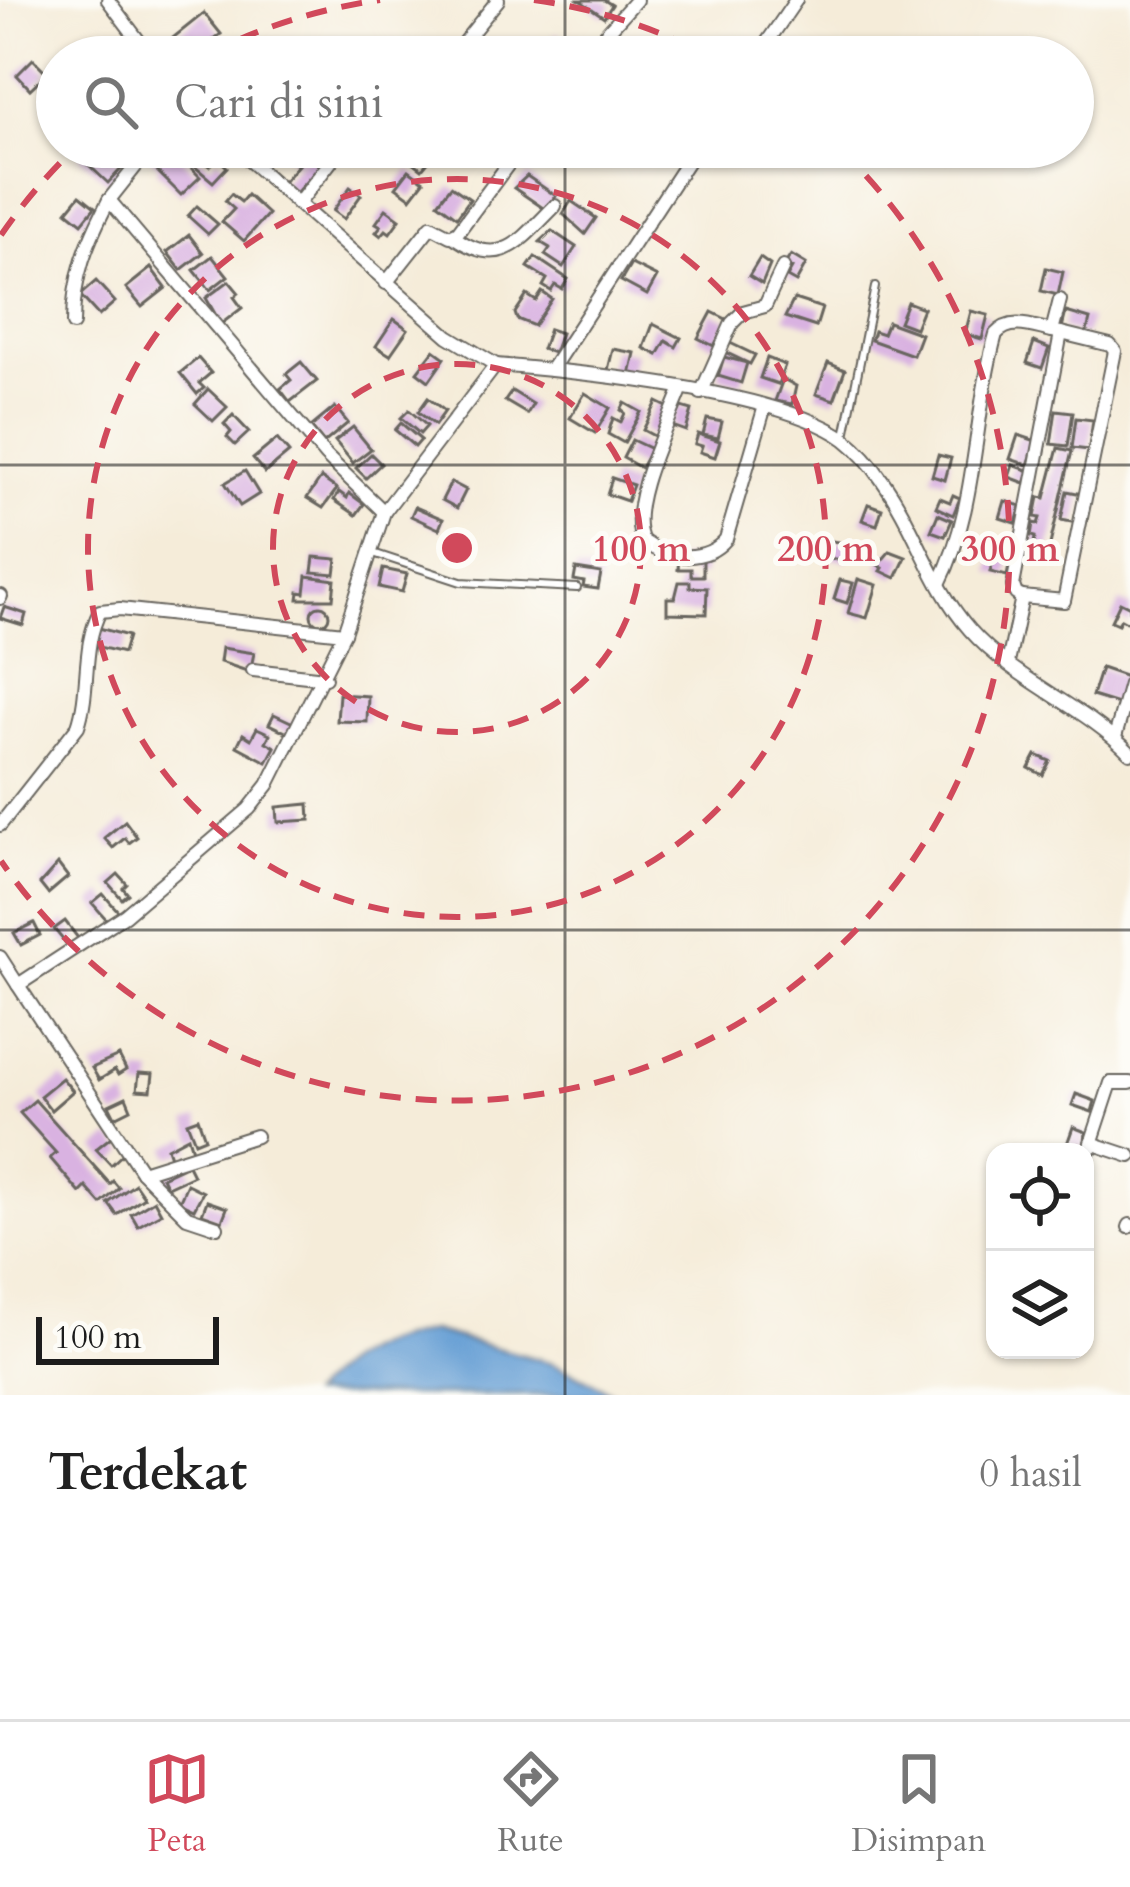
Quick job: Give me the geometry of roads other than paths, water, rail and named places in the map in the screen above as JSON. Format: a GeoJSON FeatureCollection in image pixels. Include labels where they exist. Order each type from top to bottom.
{"type":"FeatureCollection","features":[{"type":"Feature","properties":{"kind":"street"},"geometry":{"type":"LineString","coordinates":[[108,0],[135,36]]}},
{"type":"Feature","properties":{"kind":"street"},"geometry":{"type":"LineString","coordinates":[[469,36],[499,0]]}},
{"type":"Feature","properties":{"kind":"street"},"geometry":{"type":"LineString","coordinates":[[604,36],[636,0]]}},
{"type":"Feature","properties":{"kind":"street"},"geometry":{"type":"LineString","coordinates":[[771,36],[796,0]]}},
{"type":"Feature","properties":{"kind":"street"},"geometry":{"type":"LineString","coordinates":[[73,325],[73,291],[84,246],[109,200],[134,168]]}},
{"type":"Feature","properties":{"kind":"street"},"geometry":{"type":"LineString","coordinates":[[258,168],[448,336],[496,365],[764,406],[844,439],[890,492],[939,584],[974,634],[1115,737],[1130,753]]}},
{"type":"Feature","properties":{"kind":"street"},"geometry":{"type":"LineString","coordinates":[[298,204],[326,168]]}},
{"type":"Feature","properties":{"kind":"street"},"geometry":{"type":"LineString","coordinates":[[453,236],[505,168]]}},
{"type":"Feature","properties":{"kind":"street"},"geometry":{"type":"LineString","coordinates":[[550,370],[683,168]]}},
{"type":"Feature","properties":{"kind":"street"},"geometry":{"type":"LineString","coordinates":[[109,200],[326,456],[384,512]]}},
{"type":"Feature","properties":{"kind":"street"},"geometry":{"type":"LineString","coordinates":[[386,283],[431,226],[477,252],[494,253],[523,238],[555,206]]}},
{"type":"Feature","properties":{"kind":"street"},"geometry":{"type":"LineString","coordinates":[[700,393],[731,323],[765,306],[783,267]]}},
{"type":"Feature","properties":{"kind":"street"},"geometry":{"type":"LineString","coordinates":[[1060,300],[1013,586],[1022,597],[1064,601],[1114,348]]}},
{"type":"Feature","properties":{"kind":"street"},"geometry":{"type":"LineString","coordinates":[[939,584],[952,560],[961,526],[996,334],[1016,324],[1130,351]]}},
{"type":"Feature","properties":{"kind":"street"},"geometry":{"type":"LineString","coordinates":[[19,986],[125,915],[249,809],[268,785],[325,678],[374,554],[384,512],[496,365]]}},
{"type":"Feature","properties":{"kind":"street"},"geometry":{"type":"LineString","coordinates":[[680,390],[637,519],[644,542],[669,554],[706,555],[726,539],[764,406]]}},
{"type":"Feature","properties":{"kind":"street"},"geometry":{"type":"LineString","coordinates":[[1008,662],[1022,597]]}},
{"type":"Feature","properties":{"kind":"street"},"geometry":{"type":"LineString","coordinates":[[0,824],[78,726],[84,708],[86,652],[100,611],[120,609],[344,633]]}},
{"type":"Feature","properties":{"kind":"street"},"geometry":{"type":"LineString","coordinates":[[253,670],[325,678]]}},
{"type":"Feature","properties":{"kind":"street"},"geometry":{"type":"LineString","coordinates":[[1115,737],[1130,684]]}},
{"type":"Feature","properties":{"kind":"street"},"geometry":{"type":"LineString","coordinates":[[0,957],[142,1172],[188,1217],[217,1227]]}},
{"type":"Feature","properties":{"kind":"street"},"geometry":{"type":"LineString","coordinates":[[1091,1143],[1111,1083],[1130,1083]]}},
{"type":"Feature","properties":{"kind":"street"},"geometry":{"type":"LineString","coordinates":[[142,1172],[256,1136]]}},
{"type":"Feature","properties":{"kind":"street"},"geometry":{"type":"LineString","coordinates":[[1094,1144],[1130,1156]]}},
{"type":"Feature","properties":{"kind":"lane"},"geometry":{"type":"LineString","coordinates":[[844,439],[875,287]]}},
{"type":"Feature","properties":{"kind":"lane"},"geometry":{"type":"LineString","coordinates":[[374,554],[473,584],[577,588]]}},
{"type":"Feature","properties":{"kind":"water"},"geometry":{"type":"Polygon","coordinates":[[[431,1331],[553,1363],[618,1395],[310,1395],[364,1352],[431,1331]]]}}]}
